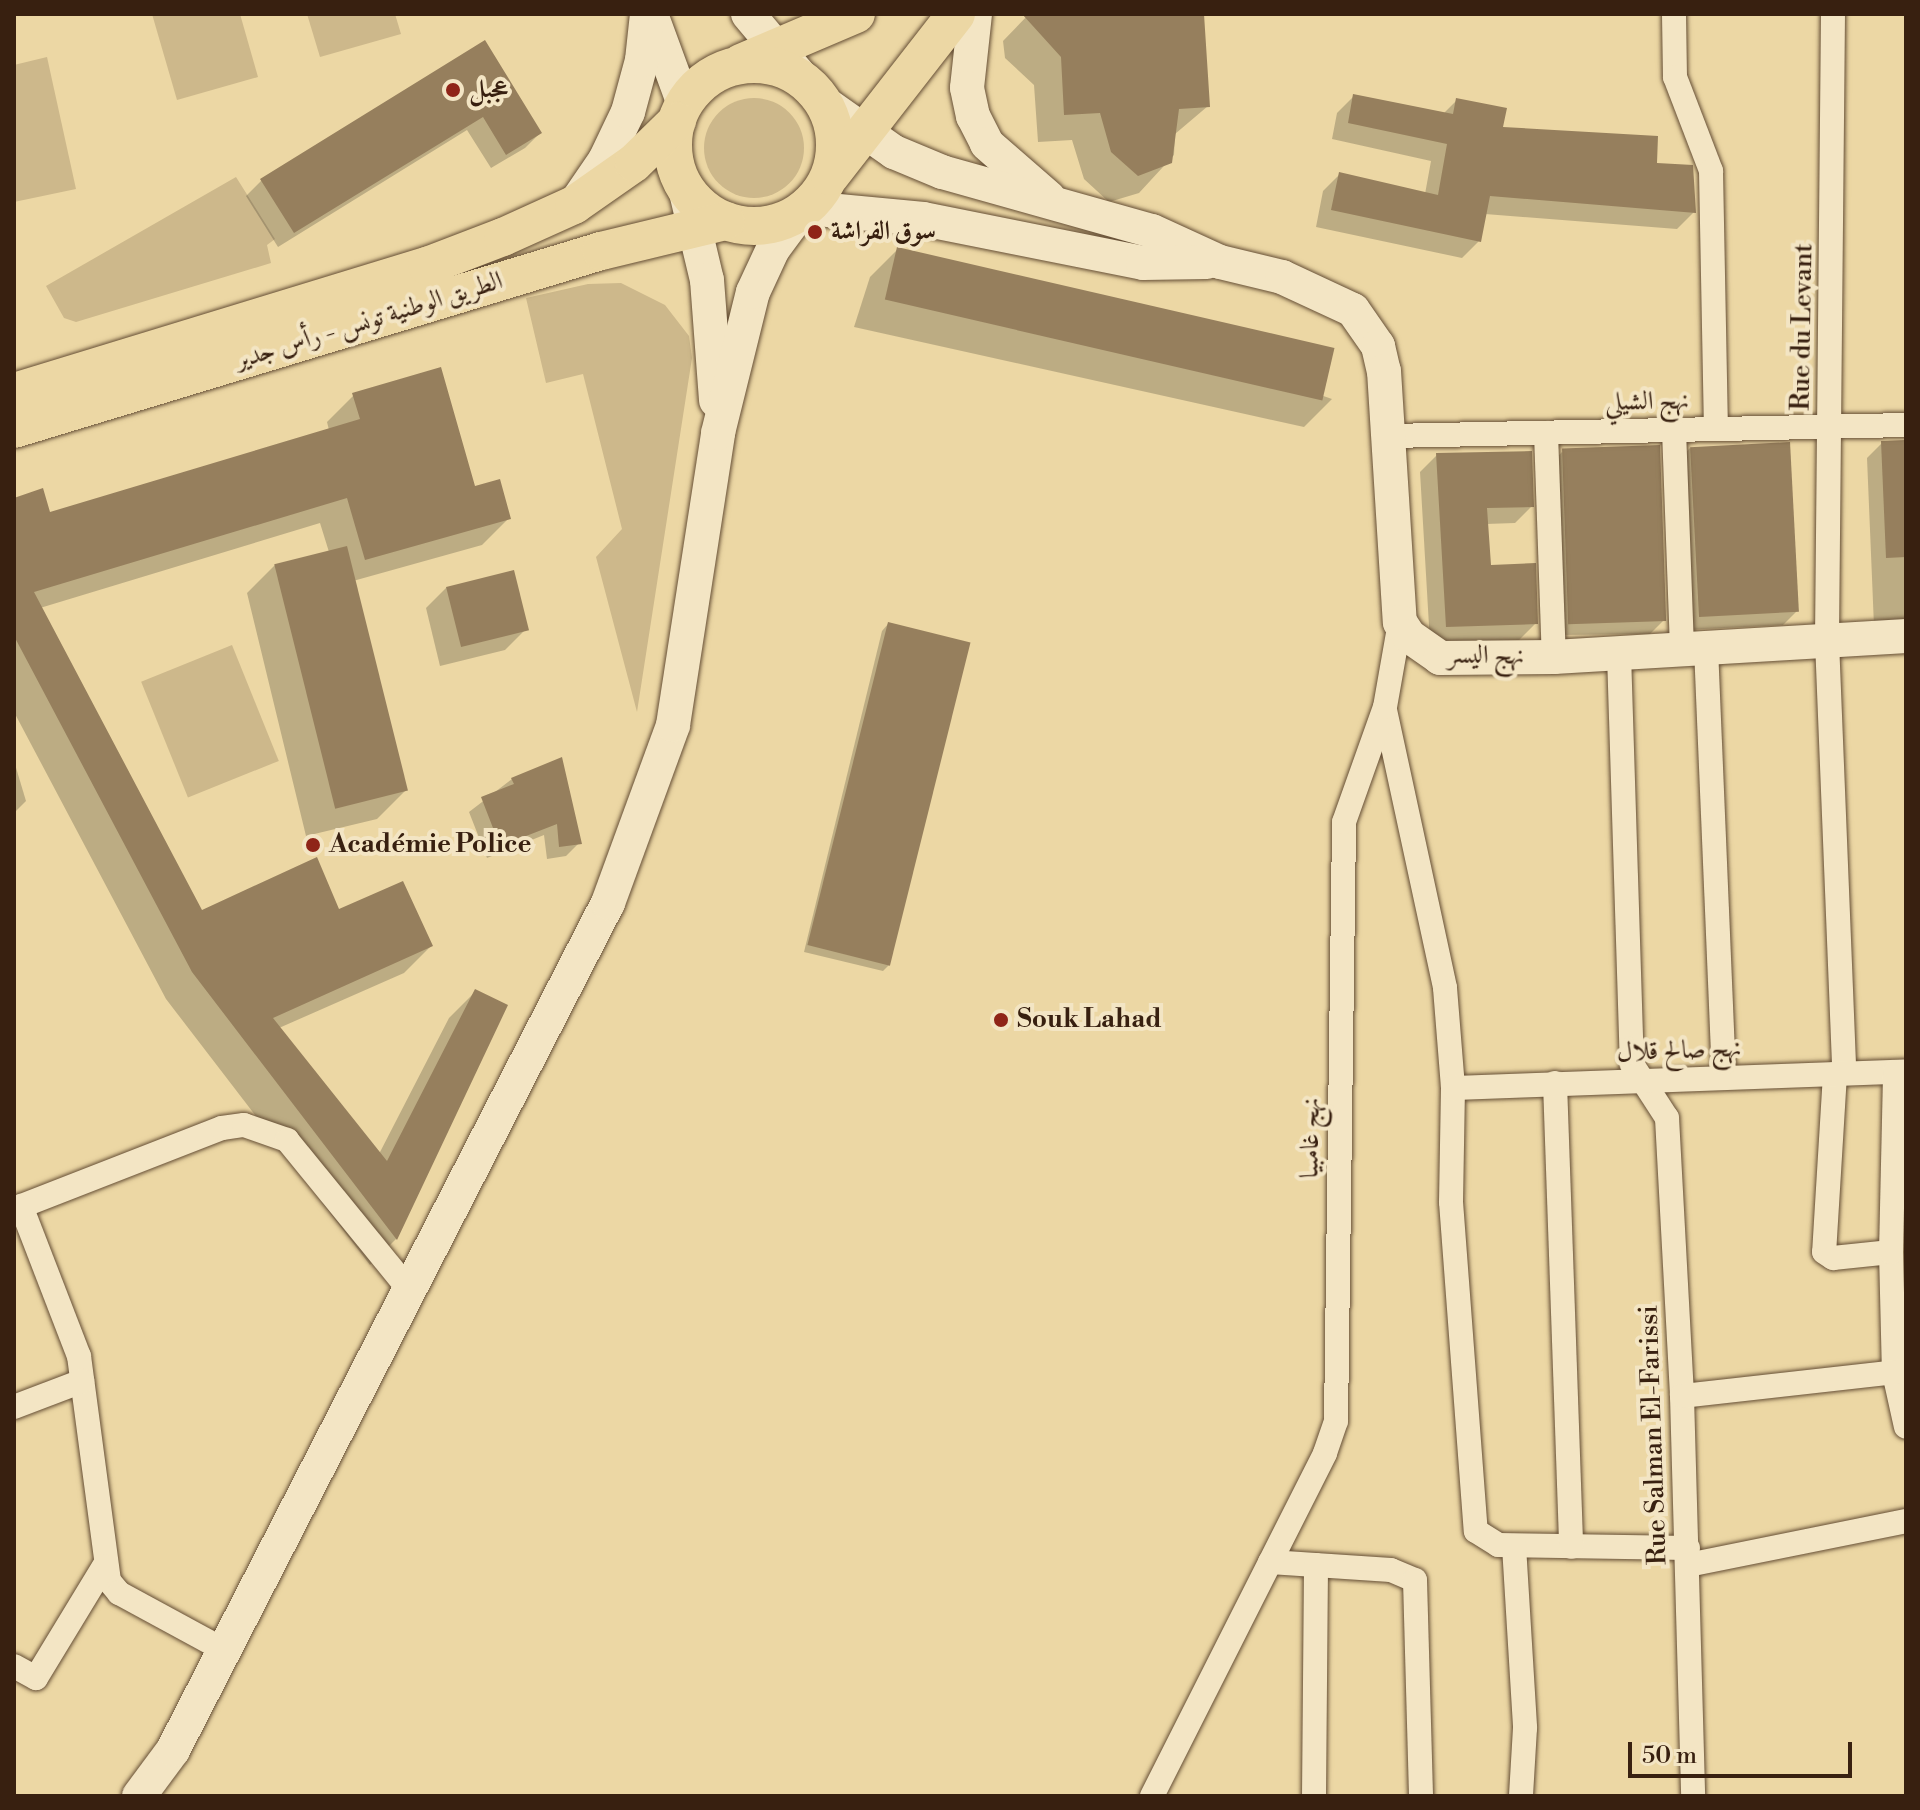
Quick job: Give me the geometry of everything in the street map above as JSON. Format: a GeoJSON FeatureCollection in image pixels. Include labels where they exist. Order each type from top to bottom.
{"type":"FeatureCollection","features":[{"type":"Feature","properties":{"kind":"main road"},"geometry":{"type":"LineString","coordinates":[[649,14],[680,112],[676,167],[685,188],[711,224],[718,433]]}},
{"type":"Feature","properties":{"kind":"main road"},"geometry":{"type":"LineString","coordinates":[[574,205],[605,160],[628,112],[642,60],[649,14]]}},
{"type":"Feature","properties":{"kind":"main road"},"geometry":{"type":"LineString","coordinates":[[748,14],[814,92],[863,134],[942,172],[1152,231],[1220,262],[1282,277],[1353,310],[1378,346],[1390,436],[1400,622]]}},
{"type":"Feature","properties":{"kind":"main road"},"geometry":{"type":"LineString","coordinates":[[680,112],[696,88],[733,67],[856,14]]}},
{"type":"Feature","properties":{"kind":"main road"},"geometry":{"type":"LineString","coordinates":[[139,1796],[173,1750],[608,903],[649,800],[673,725],[687,654],[718,433],[753,292],[773,249],[956,14]]}},
{"type":"Feature","properties":{"kind":"main road"},"geometry":{"type":"LineString","coordinates":[[975,14],[967,88],[973,116],[987,144],[1062,208]]}},
{"type":"Feature","properties":{"kind":"main road"},"geometry":{"type":"LineString","coordinates":[[711,224],[763,226],[811,200],[836,152],[834,126],[814,92],[771,66],[733,67]]}},
{"type":"Feature","properties":{"kind":"main road","name":"الطريق الوطنية تونس - رأس جدير"},"geometry":{"type":"LineString","coordinates":[[14,392],[427,266],[574,205],[634,163],[680,112]]}},
{"type":"Feature","properties":{"kind":"main road"},"geometry":{"type":"LineString","coordinates":[[811,200],[1143,263],[1220,262]]}},
{"type":"Feature","properties":{"kind":"main road","name":"الطريق الوطنية تونس - رأس جدير"},"geometry":{"type":"LineString","coordinates":[[14,429],[586,256],[711,224]]}},
{"type":"Feature","properties":{"kind":"main road","name":"نهج اليسر"},"geometry":{"type":"LineString","coordinates":[[1400,622],[1409,636],[1440,658],[1619,654],[1906,636]]}},
{"type":"Feature","properties":{"kind":"main road"},"geometry":{"type":"LineString","coordinates":[[160,1796],[173,1750]]}},
{"type":"Feature","properties":{"kind":"street"},"geometry":{"type":"LineString","coordinates":[[1674,14],[1675,77],[1711,171],[1716,429]]}},
{"type":"Feature","properties":{"kind":"street","name":"Rue du Levant"},"geometry":{"type":"LineString","coordinates":[[1833,14],[1827,641],[1839,1073],[1824,1252],[1833,1258],[1891,1252]]}},
{"type":"Feature","properties":{"kind":"street","name":"نهج الشيلي"},"geometry":{"type":"LineString","coordinates":[[1390,436],[1906,425]]}},
{"type":"Feature","properties":{"kind":"street"},"geometry":{"type":"LineString","coordinates":[[1674,430],[1694,649],[1724,1077]]}},
{"type":"Feature","properties":{"kind":"street"},"geometry":{"type":"LineString","coordinates":[[1546,433],[1554,657]]}},
{"type":"Feature","properties":{"kind":"street"},"geometry":{"type":"LineString","coordinates":[[1400,622],[1385,707],[1445,988],[1453,1088],[1451,1202],[1476,1531],[1485,1539],[1514,1546],[1688,1556],[1906,1521]]}},
{"type":"Feature","properties":{"kind":"street","name":"Rue Salman El-Farissi"},"geometry":{"type":"LineString","coordinates":[[1619,654],[1631,1049],[1641,1080],[1667,1118],[1682,1396],[1693,1796]]}},
{"type":"Feature","properties":{"kind":"street","name":"نهج غامبيا"},"geometry":{"type":"LineString","coordinates":[[1152,1796],[1325,1453],[1336,1421],[1344,822],[1385,707]]}},
{"type":"Feature","properties":{"kind":"street"},"geometry":{"type":"LineString","coordinates":[[1900,1072],[1891,1252],[1906,1427]]}},
{"type":"Feature","properties":{"kind":"street","name":"نهج صالح قلال"},"geometry":{"type":"LineString","coordinates":[[1453,1088],[1900,1072]]}},
{"type":"Feature","properties":{"kind":"street"},"geometry":{"type":"LineString","coordinates":[[1555,1083],[1571,1547]]}},
{"type":"Feature","properties":{"kind":"street"},"geometry":{"type":"LineString","coordinates":[[224,1650],[119,1593],[104,1566],[79,1356],[18,1207],[222,1128],[244,1125],[267,1129],[287,1140],[410,1291]]}},
{"type":"Feature","properties":{"kind":"street"},"geometry":{"type":"LineString","coordinates":[[1682,1396],[1900,1372]]}},
{"type":"Feature","properties":{"kind":"street"},"geometry":{"type":"LineString","coordinates":[[14,1407],[82,1381]]}},
{"type":"Feature","properties":{"kind":"street"},"geometry":{"type":"LineString","coordinates":[[1514,1546],[1525,1728],[1521,1796]]}},
{"type":"Feature","properties":{"kind":"street"},"geometry":{"type":"LineString","coordinates":[[1270,1562],[1391,1570],[1415,1580],[1421,1796]]}},
{"type":"Feature","properties":{"kind":"street"},"geometry":{"type":"LineString","coordinates":[[1314,1796],[1316,1565]]}},
{"type":"Feature","properties":{"kind":"street"},"geometry":{"type":"LineString","coordinates":[[14,1666],[36,1678],[104,1566]]}},
{"type":"Feature","properties":{"kind":"shaded area"},"geometry":{"type":"Polygon","coordinates":[[[152,14],[240,14],[258,77],[177,100],[152,14]]]}},
{"type":"Feature","properties":{"kind":"shaded area"},"geometry":{"type":"Polygon","coordinates":[[[307,14],[395,14],[401,34],[320,57],[307,14]]]}},
{"type":"Feature","properties":{"kind":"shaded area"},"geometry":{"type":"Polygon","coordinates":[[[47,57],[76,189],[14,202],[14,65],[47,57]]]}},
{"type":"Feature","properties":{"kind":"shaded area"},"geometry":{"type":"Polygon","coordinates":[[[754,98],[773,101],[790,112],[801,129],[804,148],[801,167],[790,184],[773,195],[754,198],[735,195],[718,184],[707,167],[704,148],[707,129],[718,112],[735,101],[754,98]]]}},
{"type":"Feature","properties":{"kind":"shaded area"},"geometry":{"type":"Polygon","coordinates":[[[236,177],[275,239],[267,245],[271,263],[76,322],[64,318],[46,286],[236,177]]]}},
{"type":"Feature","properties":{"kind":"shaded area"},"geometry":{"type":"Polygon","coordinates":[[[621,283],[665,305],[689,336],[692,358],[637,712],[596,557],[622,529],[583,374],[546,383],[526,298],[588,284],[621,283]]]}},
{"type":"Feature","properties":{"kind":"shaded area"},"geometry":{"type":"Polygon","coordinates":[[[232,645],[279,761],[188,798],[141,682],[232,645]]]}},
{"type":"Feature","properties":{"kind":"building"},"geometry":{"type":"Polygon","coordinates":[[[1022,14],[1204,14],[1210,107],[1179,109],[1172,163],[1138,176],[1111,152],[1100,113],[1064,115],[1061,57],[1022,14]]]}},
{"type":"Feature","properties":{"kind":"building"},"geometry":{"type":"Polygon","coordinates":[[[485,40],[542,133],[506,155],[483,117],[294,233],[260,179],[485,40]]]}},
{"type":"Feature","properties":{"kind":"building"},"geometry":{"type":"Polygon","coordinates":[[[1353,94],[1453,114],[1456,98],[1507,108],[1503,127],[1658,136],[1657,163],[1693,165],[1696,213],[1490,196],[1481,242],[1331,210],[1339,172],[1438,195],[1447,144],[1348,123],[1353,94]]]}},
{"type":"Feature","properties":{"kind":"building"},"geometry":{"type":"Polygon","coordinates":[[[897,247],[1334,348],[1322,401],[885,300],[897,247]]]}},
{"type":"Feature","properties":{"kind":"building"},"geometry":{"type":"Polygon","coordinates":[[[441,367],[475,486],[500,479],[511,519],[365,560],[347,498],[34,592],[202,910],[317,857],[339,909],[403,881],[433,946],[273,1018],[387,1161],[475,989],[508,1005],[397,1240],[192,972],[14,636],[14,498],[43,488],[50,512],[360,419],[352,393],[441,367]]]}},
{"type":"Feature","properties":{"kind":"building"},"geometry":{"type":"Polygon","coordinates":[[[1906,440],[1906,557],[1886,558],[1881,441],[1906,440]]]}},
{"type":"Feature","properties":{"kind":"building"},"geometry":{"type":"Polygon","coordinates":[[[1790,442],[1799,612],[1699,617],[1690,447],[1790,442]]]}},
{"type":"Feature","properties":{"kind":"building"},"geometry":{"type":"Polygon","coordinates":[[[1660,445],[1666,621],[1568,624],[1562,448],[1660,445]]]}},
{"type":"Feature","properties":{"kind":"building"},"geometry":{"type":"Polygon","coordinates":[[[1532,451],[1534,507],[1487,508],[1491,565],[1536,563],[1538,624],[1446,627],[1436,453],[1532,451]]]}},
{"type":"Feature","properties":{"kind":"building"},"geometry":{"type":"Polygon","coordinates":[[[347,546],[408,791],[335,809],[274,564],[347,546]]]}},
{"type":"Feature","properties":{"kind":"building"},"geometry":{"type":"Polygon","coordinates":[[[514,570],[529,630],[461,647],[446,587],[514,570]]]}},
{"type":"Feature","properties":{"kind":"building"},"geometry":{"type":"Polygon","coordinates":[[[888,622],[970,643],[890,966],[807,945],[888,622]]]}},
{"type":"Feature","properties":{"kind":"building"},"geometry":{"type":"Polygon","coordinates":[[[562,757],[582,844],[559,847],[557,824],[500,846],[481,797],[514,784],[511,778],[562,757]]]}},
{"type":"Feature","properties":{"kind":"place","name":"عجبل"},"geometry":{"type":"Point","coordinates":[453,90]}},
{"type":"Feature","properties":{"kind":"place","name":"سوق الفراشة"},"geometry":{"type":"Point","coordinates":[815,232]}},
{"type":"Feature","properties":{"kind":"place","name":"Académie Police"},"geometry":{"type":"Point","coordinates":[313,845]}},
{"type":"Feature","properties":{"kind":"place","name":"Souk Lahad"},"geometry":{"type":"Point","coordinates":[1001,1020]}}]}
